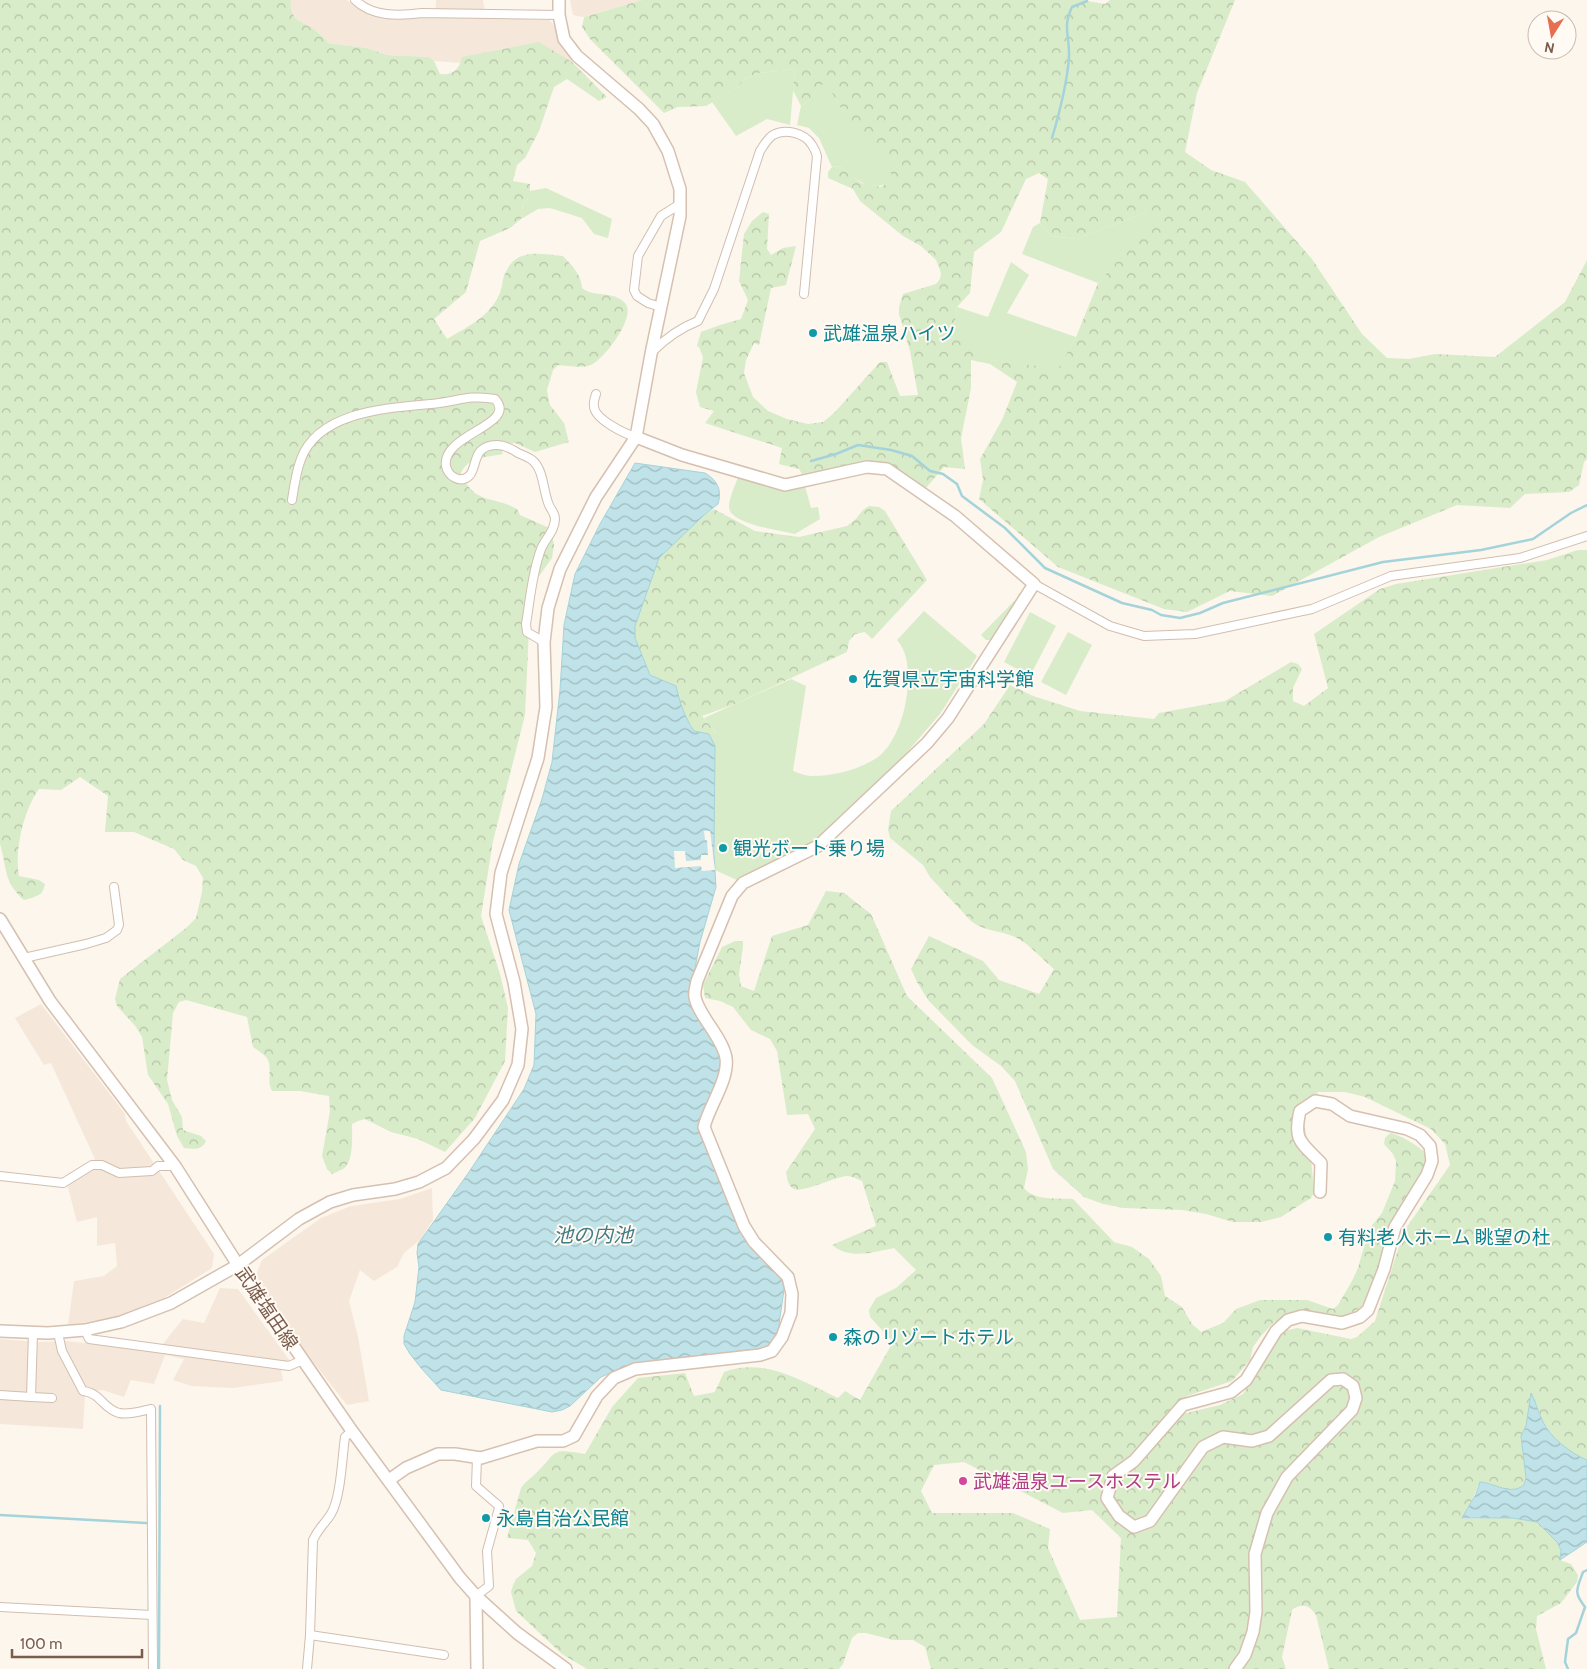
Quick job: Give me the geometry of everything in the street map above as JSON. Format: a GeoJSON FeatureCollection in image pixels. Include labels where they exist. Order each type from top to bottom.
{"type":"FeatureCollection","features":[{"type":"Feature","properties":{"kind":"street"},"geometry":{"type":"LineString","coordinates":[[355,0],[360,6],[384,14],[559,15]]}},
{"type":"Feature","properties":{"kind":"street"},"geometry":{"type":"LineString","coordinates":[[0,1331],[33,1333],[85,1330],[121,1322],[172,1303],[238,1265],[299,1219],[330,1202],[353,1195],[394,1189],[419,1182],[446,1168],[474,1139],[503,1100],[518,1066],[522,1029],[514,982],[496,914],[501,874],[538,758],[546,706],[544,642],[548,608],[560,569],[596,497],[636,437],[680,216],[680,188],[668,151],[653,124],[639,109],[577,56],[564,39],[559,15],[559,0]]}},
{"type":"Feature","properties":{"kind":"street"},"geometry":{"type":"LineString","coordinates":[[651,354],[666,338],[684,326],[698,321],[714,288],[760,151],[774,135],[785,132],[796,133],[806,137],[813,145],[817,156],[804,294]]}},
{"type":"Feature","properties":{"kind":"street"},"geometry":{"type":"LineString","coordinates":[[661,307],[648,303],[637,296],[634,290],[638,256],[661,216],[680,204]]}},
{"type":"Feature","properties":{"kind":"street"},"geometry":{"type":"LineString","coordinates":[[596,394],[593,407],[598,416],[625,434],[682,455],[785,485],[860,468],[887,469],[955,516],[1034,584],[1110,626],[1144,636],[1195,634],[1312,609],[1391,576],[1520,558],[1587,536]]}},
{"type":"Feature","properties":{"kind":"street"},"geometry":{"type":"LineString","coordinates":[[292,500],[301,459],[314,438],[330,426],[354,415],[384,408],[441,403],[470,396],[495,399],[500,404],[501,410],[499,415],[456,443],[446,455],[446,465],[448,472],[454,478],[461,480],[468,478],[480,451],[497,445],[509,448],[533,460],[539,468],[555,520],[552,531],[541,548],[536,563],[526,624],[527,632],[544,642]]}},
{"type":"Feature","properties":{"kind":"street"},"geometry":{"type":"LineString","coordinates":[[389,1480],[406,1468],[438,1454],[455,1454],[481,1458],[537,1441],[563,1441],[574,1436],[597,1396],[614,1378],[635,1369],[760,1355],[772,1351],[782,1337],[791,1313],[792,1294],[788,1277],[754,1242],[744,1226],[704,1127],[707,1114],[721,1088],[726,1060],[724,1050],[695,996],[697,981],[732,896],[743,883],[818,846],[926,743],[948,718],[1034,584]]}},
{"type":"Feature","properties":{"kind":"street"},"geometry":{"type":"LineString","coordinates":[[24,958],[106,938],[117,930],[119,925],[114,887]]}},
{"type":"Feature","properties":{"kind":"street","name":"武雄塩田線"},"geometry":{"type":"LineString","coordinates":[[0,919],[50,1001],[175,1166],[238,1265],[352,1431],[460,1578],[476,1596],[517,1633],[566,1669]]}},
{"type":"Feature","properties":{"kind":"street"},"geometry":{"type":"LineString","coordinates":[[1235,1669],[1245,1655],[1253,1632],[1256,1612],[1255,1554],[1267,1513],[1287,1478],[1352,1410],[1356,1398],[1353,1386],[1343,1379],[1331,1380],[1269,1436],[1252,1441],[1223,1437],[1203,1447],[1150,1521],[1134,1527],[1119,1516],[1108,1498],[1113,1476],[1134,1461],[1183,1405],[1230,1392],[1246,1380],[1276,1331],[1288,1320],[1302,1316],[1342,1322],[1360,1317],[1368,1310],[1384,1269],[1395,1227],[1427,1175],[1432,1161],[1430,1146],[1420,1134],[1407,1129],[1350,1116],[1332,1104],[1314,1101],[1300,1111],[1296,1129],[1301,1142],[1321,1163],[1320,1192]]}},
{"type":"Feature","properties":{"kind":"street"},"geometry":{"type":"LineString","coordinates":[[0,1176],[63,1183],[92,1165],[102,1164],[120,1173],[152,1171],[158,1166],[175,1166]]}},
{"type":"Feature","properties":{"kind":"street"},"geometry":{"type":"LineString","coordinates":[[85,1330],[89,1339],[289,1366],[303,1360]]}},
{"type":"Feature","properties":{"kind":"street"},"geometry":{"type":"LineString","coordinates":[[58,1332],[62,1351],[82,1391],[92,1392],[112,1410],[120,1413],[151,1409],[152,1669]]}},
{"type":"Feature","properties":{"kind":"street"},"geometry":{"type":"LineString","coordinates":[[31,1397],[33,1333]]}},
{"type":"Feature","properties":{"kind":"street"},"geometry":{"type":"LineString","coordinates":[[0,1395],[52,1398]]}},
{"type":"Feature","properties":{"kind":"street"},"geometry":{"type":"LineString","coordinates":[[307,1669],[313,1540],[318,1529],[331,1514],[337,1499],[345,1437],[352,1431]]}},
{"type":"Feature","properties":{"kind":"street"},"geometry":{"type":"LineString","coordinates":[[476,1458],[476,1486],[499,1506],[487,1551],[489,1586],[476,1596],[477,1669]]}},
{"type":"Feature","properties":{"kind":"street"},"geometry":{"type":"LineString","coordinates":[[0,1607],[152,1615]]}},
{"type":"Feature","properties":{"kind":"street"},"geometry":{"type":"LineString","coordinates":[[310,1636],[444,1655]]}},
{"type":"Feature","properties":{"kind":"shaded area"},"geometry":{"type":"Polygon","coordinates":[[[291,0],[347,0],[360,10],[386,19],[435,16],[436,0],[483,0],[486,18],[549,20],[556,27],[562,46],[572,62],[564,58],[461,63],[434,61],[429,57],[387,55],[367,48],[328,43],[320,33],[302,24],[293,14],[290,8],[291,0]]]}},
{"type":"Feature","properties":{"kind":"shaded area"},"geometry":{"type":"Polygon","coordinates":[[[570,0],[642,0],[583,17],[573,15],[570,0]]]}},
{"type":"Feature","properties":{"kind":"shaded area"},"geometry":{"type":"Polygon","coordinates":[[[41,1004],[125,1114],[126,1121],[214,1254],[212,1268],[164,1298],[114,1318],[68,1325],[74,1281],[104,1276],[117,1266],[115,1243],[97,1246],[97,1217],[77,1222],[66,1180],[95,1159],[51,1063],[44,1065],[15,1018],[41,1004]]]}},
{"type":"Feature","properties":{"kind":"shaded area"},"geometry":{"type":"Polygon","coordinates":[[[432,1188],[433,1220],[420,1240],[404,1253],[397,1267],[374,1281],[360,1270],[349,1301],[358,1337],[369,1401],[347,1405],[300,1345],[256,1275],[262,1260],[321,1218],[351,1206],[400,1199],[432,1188]]]}},
{"type":"Feature","properties":{"kind":"shaded area"},"geometry":{"type":"Polygon","coordinates":[[[220,1288],[238,1289],[290,1361],[281,1370],[283,1381],[233,1388],[191,1386],[173,1380],[184,1359],[165,1355],[154,1384],[131,1380],[124,1397],[102,1390],[85,1394],[83,1429],[0,1424],[0,1339],[39,1342],[66,1341],[157,1351],[183,1319],[204,1323],[220,1288]]]}},
{"type":"Feature","properties":{"kind":"green space"},"geometry":{"type":"Polygon","coordinates":[[[0,0],[291,0],[291,8],[296,18],[315,30],[328,43],[367,48],[387,55],[429,57],[434,61],[440,74],[448,74],[455,71],[462,57],[539,42],[572,62],[607,97],[599,101],[567,79],[554,87],[539,131],[525,158],[517,165],[513,181],[530,184],[530,198],[523,202],[521,219],[510,228],[480,241],[466,292],[434,319],[447,339],[470,326],[495,303],[500,293],[504,276],[514,260],[528,254],[563,256],[578,274],[582,288],[592,293],[609,295],[620,299],[628,309],[627,317],[618,336],[598,360],[589,366],[558,365],[553,370],[547,390],[550,405],[564,423],[569,442],[535,452],[515,443],[500,445],[503,454],[473,461],[461,473],[466,483],[478,495],[517,509],[520,515],[547,527],[552,532],[554,546],[552,558],[537,579],[529,629],[525,715],[493,841],[481,916],[500,974],[508,1008],[505,1061],[475,1118],[445,1152],[418,1139],[391,1132],[365,1119],[352,1124],[352,1148],[347,1166],[332,1174],[327,1169],[322,1156],[330,1111],[329,1096],[300,1091],[272,1091],[270,1087],[269,1062],[266,1057],[253,1047],[247,1017],[186,1000],[179,1002],[173,1013],[167,1080],[172,1100],[182,1117],[183,1130],[201,1136],[206,1141],[199,1148],[184,1148],[177,1136],[168,1104],[148,1075],[142,1037],[136,1027],[117,1006],[115,999],[120,979],[186,928],[196,918],[203,878],[196,866],[183,860],[174,849],[134,832],[105,832],[108,796],[80,777],[61,790],[39,789],[25,819],[19,843],[19,876],[39,880],[45,884],[40,894],[24,900],[12,887],[9,880],[0,844],[0,0]]]}},
{"type":"Feature","properties":{"kind":"green space"},"geometry":{"type":"Polygon","coordinates":[[[642,0],[1087,0],[1105,4],[1110,0],[1235,0],[1197,93],[1185,152],[1211,170],[1245,182],[1312,259],[1362,334],[1387,358],[1409,359],[1435,354],[1495,357],[1565,302],[1587,260],[1587,459],[1584,462],[1579,485],[1569,492],[1525,494],[1510,508],[1457,505],[1379,537],[1272,596],[1230,591],[1187,612],[1164,609],[1058,567],[979,499],[983,480],[980,459],[1002,420],[1017,382],[990,364],[992,360],[1058,369],[1076,337],[1098,283],[1152,222],[1145,213],[1076,239],[1051,236],[1040,223],[1048,179],[1039,173],[1026,179],[1001,232],[974,252],[970,293],[957,307],[954,327],[978,346],[971,360],[971,388],[961,438],[965,469],[944,467],[926,488],[900,470],[868,462],[803,476],[799,469],[779,464],[782,448],[705,423],[714,411],[700,407],[696,392],[703,357],[697,346],[701,332],[741,319],[748,300],[739,281],[744,234],[752,221],[763,212],[769,214],[767,249],[771,255],[783,248],[796,246],[786,285],[771,288],[759,345],[754,343],[746,360],[744,373],[753,397],[768,411],[787,419],[808,424],[823,422],[834,413],[880,362],[887,362],[900,396],[918,395],[899,307],[903,294],[936,284],[940,279],[941,273],[936,260],[921,246],[903,236],[860,201],[853,189],[828,178],[828,172],[832,167],[840,166],[861,183],[881,187],[891,180],[891,172],[885,158],[853,126],[825,83],[801,106],[793,90],[795,69],[759,73],[746,78],[737,88],[706,106],[678,107],[664,113],[590,39],[582,27],[584,17],[642,0]]]}},
{"type":"Feature","properties":{"kind":"green space"},"geometry":{"type":"Polygon","coordinates":[[[795,69],[790,125],[767,119],[736,136],[712,102],[737,88],[746,78],[759,73],[795,69]]]}},
{"type":"Feature","properties":{"kind":"green space"},"geometry":{"type":"Polygon","coordinates":[[[825,82],[853,125],[886,158],[892,172],[892,180],[877,186],[871,186],[858,180],[840,166],[832,167],[819,138],[809,128],[797,125],[801,106],[825,82]]]}},
{"type":"Feature","properties":{"kind":"green space"},"geometry":{"type":"Polygon","coordinates":[[[546,188],[612,219],[608,238],[594,234],[582,218],[550,208],[538,209],[521,219],[523,202],[530,198],[530,191],[546,188]]]}},
{"type":"Feature","properties":{"kind":"green space"},"geometry":{"type":"Polygon","coordinates":[[[1145,213],[1153,222],[1098,283],[1022,254],[1033,227],[1040,223],[1051,236],[1076,239],[1145,213]]]}},
{"type":"Feature","properties":{"kind":"green space"},"geometry":{"type":"Polygon","coordinates":[[[1011,262],[1029,275],[1007,313],[1076,337],[1058,370],[992,360],[990,364],[971,360],[954,326],[957,307],[988,317],[1011,262]]]}},
{"type":"Feature","properties":{"kind":"green space"},"geometry":{"type":"Polygon","coordinates":[[[738,477],[805,486],[811,508],[818,507],[820,519],[795,534],[757,526],[737,518],[731,513],[729,503],[738,477]]]}},
{"type":"Feature","properties":{"kind":"green space"},"geometry":{"type":"Polygon","coordinates":[[[869,506],[879,507],[885,511],[927,580],[872,639],[865,632],[855,634],[849,641],[847,652],[735,704],[702,716],[716,732],[709,734],[694,731],[681,709],[676,686],[650,675],[635,638],[635,626],[659,558],[703,516],[714,509],[755,531],[799,537],[847,526],[869,506]]]}},
{"type":"Feature","properties":{"kind":"green space"},"geometry":{"type":"Polygon","coordinates":[[[1578,550],[1587,550],[1587,1460],[1574,1454],[1556,1440],[1543,1422],[1531,1393],[1526,1426],[1521,1436],[1526,1478],[1524,1485],[1520,1488],[1510,1489],[1499,1488],[1484,1482],[1478,1485],[1463,1519],[1513,1518],[1537,1522],[1557,1542],[1561,1550],[1560,1560],[1571,1564],[1578,1575],[1577,1582],[1561,1603],[1537,1616],[1536,1629],[1546,1669],[1329,1669],[1316,1615],[1308,1607],[1299,1606],[1292,1610],[1282,1657],[1286,1669],[931,1669],[925,1647],[913,1640],[893,1640],[866,1633],[858,1633],[852,1638],[843,1664],[839,1669],[587,1669],[562,1654],[516,1611],[511,1592],[513,1585],[516,1579],[532,1566],[536,1553],[528,1540],[507,1538],[521,1488],[555,1454],[565,1451],[585,1454],[612,1407],[638,1378],[685,1373],[694,1396],[715,1392],[724,1372],[754,1367],[768,1369],[796,1378],[838,1398],[845,1391],[860,1400],[893,1342],[870,1317],[869,1310],[876,1298],[896,1288],[916,1270],[894,1248],[854,1254],[839,1250],[832,1245],[876,1226],[862,1181],[847,1176],[804,1189],[798,1190],[790,1186],[786,1172],[815,1129],[808,1114],[787,1115],[777,1051],[770,1039],[751,1030],[733,1007],[720,1001],[705,998],[703,985],[722,947],[735,941],[743,941],[739,974],[741,986],[754,991],[772,936],[808,925],[826,891],[844,893],[871,914],[907,996],[992,1078],[1026,1152],[1028,1169],[1024,1188],[1028,1192],[1040,1197],[1073,1199],[1114,1242],[1132,1247],[1149,1259],[1161,1276],[1165,1296],[1182,1307],[1192,1324],[1201,1332],[1223,1323],[1236,1309],[1260,1300],[1307,1300],[1333,1309],[1338,1305],[1352,1281],[1358,1268],[1369,1229],[1382,1213],[1395,1181],[1396,1161],[1393,1154],[1384,1144],[1385,1138],[1390,1133],[1399,1136],[1416,1145],[1428,1156],[1361,1308],[1342,1317],[1294,1317],[1274,1322],[1253,1347],[1250,1360],[1232,1381],[1187,1396],[1178,1415],[1220,1405],[1243,1394],[1272,1345],[1283,1331],[1297,1328],[1351,1339],[1357,1337],[1375,1321],[1404,1231],[1450,1165],[1445,1144],[1431,1129],[1365,1097],[1345,1092],[1318,1092],[1306,1112],[1304,1124],[1311,1157],[1314,1193],[1311,1198],[1281,1217],[1261,1222],[1233,1222],[1206,1214],[1182,1210],[1124,1208],[1103,1204],[1084,1197],[1053,1169],[1015,1081],[1001,1066],[972,1045],[928,1000],[911,969],[929,936],[983,961],[999,980],[1039,994],[1054,969],[1017,938],[981,927],[970,920],[930,877],[923,865],[890,838],[888,830],[891,811],[984,724],[1010,685],[1033,696],[1080,711],[1154,719],[1159,713],[1225,701],[1291,662],[1298,664],[1302,669],[1293,688],[1293,701],[1304,706],[1328,688],[1314,634],[1380,589],[1396,584],[1547,560],[1578,550]],[[964,1462],[934,1465],[921,1491],[932,1513],[1013,1513],[1050,1529],[1048,1548],[1080,1620],[1117,1617],[1121,1538],[1092,1510],[1063,1513],[964,1462]]]}},
{"type":"Feature","properties":{"kind":"green space"},"geometry":{"type":"Polygon","coordinates":[[[1019,593],[1022,594],[993,640],[986,640],[981,635],[1017,598],[1019,593]]]}},
{"type":"Feature","properties":{"kind":"green space"},"geometry":{"type":"Polygon","coordinates":[[[924,611],[977,656],[940,714],[866,800],[817,843],[739,881],[715,870],[713,783],[715,746],[709,734],[716,732],[704,718],[791,679],[806,686],[793,771],[807,776],[820,776],[846,771],[871,762],[891,742],[904,711],[908,690],[908,674],[905,654],[897,640],[924,611]]]}},
{"type":"Feature","properties":{"kind":"green space"},"geometry":{"type":"Polygon","coordinates":[[[1030,612],[1056,626],[1030,676],[1004,662],[1030,612]]]}},
{"type":"Feature","properties":{"kind":"green space"},"geometry":{"type":"Polygon","coordinates":[[[1068,632],[1092,645],[1066,695],[1041,682],[1068,632]]]}},
{"type":"Feature","properties":{"kind":"water","name":"池の内池"},"geometry":{"type":"Polygon","coordinates":[[[635,463],[705,473],[713,479],[719,490],[718,504],[659,558],[635,626],[635,638],[650,675],[676,686],[683,709],[694,731],[709,734],[715,746],[714,854],[716,887],[700,942],[691,989],[722,1053],[722,1057],[718,1080],[702,1115],[700,1128],[701,1135],[743,1237],[779,1276],[784,1290],[777,1338],[766,1348],[755,1351],[643,1364],[620,1369],[601,1377],[570,1406],[552,1412],[441,1390],[410,1354],[404,1344],[404,1336],[415,1302],[419,1267],[418,1244],[524,1089],[534,1065],[536,1014],[509,910],[519,864],[542,799],[552,762],[560,690],[564,625],[575,574],[600,524],[635,463]]]}},
{"type":"Feature","properties":{"kind":"water"},"geometry":{"type":"Polygon","coordinates":[[[1531,1393],[1543,1422],[1551,1434],[1568,1449],[1587,1460],[1587,1542],[1560,1560],[1561,1550],[1557,1542],[1537,1522],[1513,1518],[1462,1518],[1476,1494],[1480,1482],[1508,1489],[1519,1488],[1524,1485],[1526,1478],[1521,1436],[1526,1426],[1531,1393]]]}},
{"type":"Feature","properties":{"kind":"pier"},"geometry":{"type":"Polygon","coordinates":[[[704,831],[710,831],[715,870],[702,871],[701,866],[675,868],[674,851],[685,851],[686,861],[701,860],[701,855],[708,855],[704,831]]]}},
{"type":"Feature","properties":{"kind":"waterway"},"geometry":{"type":"LineString","coordinates":[[1052,138],[1067,78],[1069,57],[1067,21],[1072,7],[1087,1]]}},
{"type":"Feature","properties":{"kind":"waterway"},"geometry":{"type":"LineString","coordinates":[[811,461],[858,445],[891,450],[912,456],[930,471],[943,474],[957,484],[962,496],[1005,528],[1045,568],[1122,603],[1152,610],[1161,615],[1180,618],[1200,613],[1223,603],[1383,562],[1481,550],[1533,539],[1571,513],[1587,505]]}},
{"type":"Feature","properties":{"kind":"waterway"},"geometry":{"type":"LineString","coordinates":[[159,1669],[160,1406]]}},
{"type":"Feature","properties":{"kind":"waterway"},"geometry":{"type":"LineString","coordinates":[[0,1515],[146,1523]]}},
{"type":"Feature","properties":{"kind":"waterway"},"geometry":{"type":"LineString","coordinates":[[1568,1669],[1565,1662],[1568,1639],[1576,1633],[1585,1607],[1579,1598],[1577,1590],[1583,1572],[1587,1570]]}},
{"type":"Feature","properties":{"kind":"place","name":"武雄温泉ハイツ"},"geometry":{"type":"Point","coordinates":[813,333]}},
{"type":"Feature","properties":{"kind":"place","name":"佐賀県立宇宙科学館"},"geometry":{"type":"Point","coordinates":[853,679]}},
{"type":"Feature","properties":{"kind":"place","name":"観光ボート乗り場"},"geometry":{"type":"Point","coordinates":[723,848]}},
{"type":"Feature","properties":{"kind":"place","name":"有料老人ホーム 眺望の杜"},"geometry":{"type":"Point","coordinates":[1328,1237]}},
{"type":"Feature","properties":{"kind":"place","name":"森のリゾートホテル"},"geometry":{"type":"Point","coordinates":[833,1337]}},
{"type":"Feature","properties":{"kind":"place","name":"武雄温泉ユースホステル"},"geometry":{"type":"Point","coordinates":[963,1481]}},
{"type":"Feature","properties":{"kind":"place","name":"永島自治公民館"},"geometry":{"type":"Point","coordinates":[486,1518]}}]}
